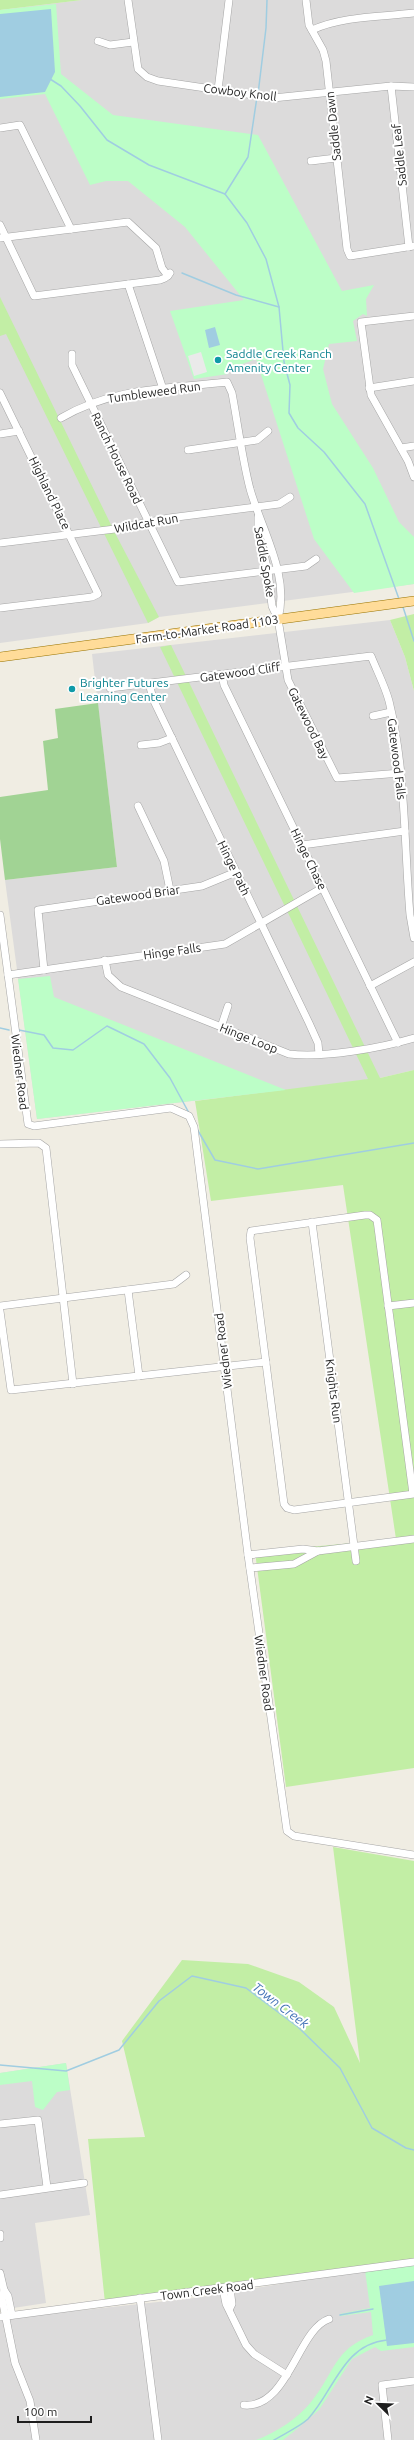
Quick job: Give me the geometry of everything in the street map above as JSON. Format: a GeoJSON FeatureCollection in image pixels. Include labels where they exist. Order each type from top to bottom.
{"type":"FeatureCollection","features":[{"type":"Feature","properties":{"kind":"main road","name":"Farm-to-Market Road 1103"},"geometry":{"type":"LineString","coordinates":[[0,656],[414,601]]}},
{"type":"Feature","properties":{"kind":"street","name":"Cowboy Knoll"},"geometry":{"type":"LineString","coordinates":[[128,0],[138,69],[148,77],[218,90],[273,98],[329,94],[391,86],[414,87]]}},
{"type":"Feature","properties":{"kind":"street"},"geometry":{"type":"LineString","coordinates":[[218,90],[229,0]]}},
{"type":"Feature","properties":{"kind":"street","name":"Saddle Dawn"},"geometry":{"type":"LineString","coordinates":[[306,0],[312,30],[325,55],[347,249],[350,256],[411,246]]}},
{"type":"Feature","properties":{"kind":"street"},"geometry":{"type":"LineString","coordinates":[[312,30],[323,24],[340,21],[414,13]]}},
{"type":"Feature","properties":{"kind":"street"},"geometry":{"type":"LineString","coordinates":[[98,41],[110,45],[133,42]]}},
{"type":"Feature","properties":{"kind":"street","name":"Saddle Leaf"},"geometry":{"type":"LineString","coordinates":[[391,86],[411,246]]}},
{"type":"Feature","properties":{"kind":"street"},"geometry":{"type":"LineString","coordinates":[[0,128],[20,126],[71,229]]}},
{"type":"Feature","properties":{"kind":"street"},"geometry":{"type":"LineString","coordinates":[[311,161],[336,158]]}},
{"type":"Feature","properties":{"kind":"street"},"geometry":{"type":"LineString","coordinates":[[0,225],[3,238],[34,296],[163,279],[169,275],[162,268],[156,248],[128,222],[3,238]]}},
{"type":"Feature","properties":{"kind":"street"},"geometry":{"type":"LineString","coordinates":[[128,284],[163,389]]}},
{"type":"Feature","properties":{"kind":"street"},"geometry":{"type":"LineString","coordinates":[[414,316],[361,322],[369,388],[377,407],[401,448],[414,477]]}},
{"type":"Feature","properties":{"kind":"street","name":"Ranch House Road"},"geometry":{"type":"LineString","coordinates":[[72,354],[72,365],[178,582],[268,571]]}},
{"type":"Feature","properties":{"kind":"street"},"geometry":{"type":"LineString","coordinates":[[369,388],[414,381]]}},
{"type":"Feature","properties":{"kind":"street","name":"Tumbleweed Run"},"geometry":{"type":"LineString","coordinates":[[61,418],[90,403],[115,395],[227,382]]}},
{"type":"Feature","properties":{"kind":"street","name":"Saddle Spoke"},"geometry":{"type":"LineString","coordinates":[[227,382],[232,393],[241,444],[258,515],[265,529],[277,569],[282,605],[278,619]]}},
{"type":"Feature","properties":{"kind":"street","name":"Highland Place"},"geometry":{"type":"LineString","coordinates":[[0,393],[98,594],[92,597],[0,608]]}},
{"type":"Feature","properties":{"kind":"street"},"geometry":{"type":"LineString","coordinates":[[0,434],[19,431]]}},
{"type":"Feature","properties":{"kind":"street"},"geometry":{"type":"LineString","coordinates":[[188,450],[241,444],[257,440],[268,431]]}},
{"type":"Feature","properties":{"kind":"street"},"geometry":{"type":"LineString","coordinates":[[401,448],[414,446]]}},
{"type":"Feature","properties":{"kind":"street","name":"Wildcat Run"},"geometry":{"type":"LineString","coordinates":[[0,543],[149,523],[169,518],[279,504],[290,497]]}},
{"type":"Feature","properties":{"kind":"street","name":"Saddle Spoke"},"geometry":{"type":"LineString","coordinates":[[258,515],[258,531],[268,571],[272,606],[278,619]]}},
{"type":"Feature","properties":{"kind":"street"},"geometry":{"type":"LineString","coordinates":[[268,571],[306,566],[316,559]]}},
{"type":"Feature","properties":{"kind":"street","name":"Gatewood Bay"},"geometry":{"type":"LineString","coordinates":[[278,619],[288,680],[337,778],[401,773]]}},
{"type":"Feature","properties":{"kind":"street","name":"Gatewood Cliff"},"geometry":{"type":"LineString","coordinates":[[110,688],[371,656]]}},
{"type":"Feature","properties":{"kind":"street","name":"Gatewood Falls"},"geometry":{"type":"LineString","coordinates":[[371,656],[383,684],[391,712],[401,773],[410,915],[414,938]]}},
{"type":"Feature","properties":{"kind":"street","name":"Hinge Chase"},"geometry":{"type":"LineString","coordinates":[[222,674],[224,685],[398,1043]]}},
{"type":"Feature","properties":{"kind":"street","name":"Hinge Path"},"geometry":{"type":"LineString","coordinates":[[149,683],[153,699],[318,1043],[319,1054]]}},
{"type":"Feature","properties":{"kind":"street"},"geometry":{"type":"LineString","coordinates":[[373,716],[391,712]]}},
{"type":"Feature","properties":{"kind":"street"},"geometry":{"type":"LineString","coordinates":[[141,745],[159,743],[172,738]]}},
{"type":"Feature","properties":{"kind":"street"},"geometry":{"type":"LineString","coordinates":[[138,806],[164,861],[170,890]]}},
{"type":"Feature","properties":{"kind":"street"},"geometry":{"type":"LineString","coordinates":[[302,845],[405,831]]}},
{"type":"Feature","properties":{"kind":"street","name":"Gatewood Briar"},"geometry":{"type":"LineString","coordinates":[[44,970],[38,910],[202,886],[236,872]]}},
{"type":"Feature","properties":{"kind":"street","name":"Hinge Falls"},"geometry":{"type":"LineString","coordinates":[[8,975],[225,944],[261,925],[322,888]]}},
{"type":"Feature","properties":{"kind":"street","name":"Wiedner Road"},"geometry":{"type":"LineString","coordinates":[[0,915],[28,1124],[34,1126],[164,1108],[180,1110],[189,1116],[192,1121],[196,1140],[248,1555],[287,1831],[294,1836],[414,1855]]}},
{"type":"Feature","properties":{"kind":"street","name":"Hinge Loop"},"geometry":{"type":"LineString","coordinates":[[105,960],[108,975],[121,986],[290,1054],[319,1054],[398,1043],[414,1038]]}},
{"type":"Feature","properties":{"kind":"street"},"geometry":{"type":"LineString","coordinates":[[370,986],[414,962]]}},
{"type":"Feature","properties":{"kind":"street"},"geometry":{"type":"LineString","coordinates":[[221,1027],[228,1006]]}},
{"type":"Feature","properties":{"kind":"street"},"geometry":{"type":"LineString","coordinates":[[0,1144],[39,1143],[46,1148],[73,1384]]}},
{"type":"Feature","properties":{"kind":"street"},"geometry":{"type":"LineString","coordinates":[[370,1215],[377,1220],[388,1306],[413,1494],[294,1510],[287,1508],[284,1504],[250,1238],[251,1231],[370,1215]]}},
{"type":"Feature","properties":{"kind":"street","name":"Knights Run"},"geometry":{"type":"LineString","coordinates":[[312,1222],[356,1561]]}},
{"type":"Feature","properties":{"kind":"street"},"geometry":{"type":"LineString","coordinates":[[0,1306],[174,1284],[186,1275]]}},
{"type":"Feature","properties":{"kind":"street"},"geometry":{"type":"LineString","coordinates":[[128,1290],[139,1376]]}},
{"type":"Feature","properties":{"kind":"street"},"geometry":{"type":"LineString","coordinates":[[388,1306],[414,1302]]}},
{"type":"Feature","properties":{"kind":"street"},"geometry":{"type":"LineString","coordinates":[[0,1311],[11,1390],[266,1362]]}},
{"type":"Feature","properties":{"kind":"street"},"geometry":{"type":"LineString","coordinates":[[248,1555],[303,1549],[318,1551],[414,1539]]}},
{"type":"Feature","properties":{"kind":"street"},"geometry":{"type":"LineString","coordinates":[[250,1568],[290,1566],[318,1551]]}},
{"type":"Feature","properties":{"kind":"street"},"geometry":{"type":"LineString","coordinates":[[0,2124],[38,2120],[47,2187]]}},
{"type":"Feature","properties":{"kind":"street"},"geometry":{"type":"LineString","coordinates":[[0,2195],[47,2187],[84,2183]]}},
{"type":"Feature","properties":{"kind":"street","name":"Town Creek Road"},"geometry":{"type":"LineString","coordinates":[[6,2316],[227,2288],[414,2262]]}},
{"type":"Feature","properties":{"kind":"street"},"geometry":{"type":"LineString","coordinates":[[0,2273],[4,2290],[2,2299],[15,2363],[30,2401],[36,2440]]}},
{"type":"Feature","properties":{"kind":"street"},"geometry":{"type":"LineString","coordinates":[[227,2288],[226,2304],[230,2308],[236,2327],[246,2345],[254,2354],[287,2375]]}},
{"type":"Feature","properties":{"kind":"street"},"geometry":{"type":"LineString","coordinates":[[140,2298],[158,2440]]}},
{"type":"Feature","properties":{"kind":"street"},"geometry":{"type":"LineString","coordinates":[[244,2405],[257,2404],[278,2388],[318,2326],[329,2319]]}},
{"type":"Feature","properties":{"kind":"street"},"geometry":{"type":"LineString","coordinates":[[388,2440],[382,2385],[414,2381]]}},
{"type":"Feature","properties":{"kind":"shaded area"},"geometry":{"type":"Polygon","coordinates":[[[82,0],[414,0],[414,584],[159,617],[148,623],[0,643],[0,10],[82,0]]]}},
{"type":"Feature","properties":{"kind":"shaded area"},"geometry":{"type":"Polygon","coordinates":[[[201,352],[207,372],[194,376],[188,356],[201,352]]]}},
{"type":"Feature","properties":{"kind":"shaded area"},"geometry":{"type":"Polygon","coordinates":[[[390,620],[405,657],[414,691],[414,1070],[380,1078],[37,1119],[5,880],[117,867],[92,654],[390,620]]]}},
{"type":"Feature","properties":{"kind":"shaded area"},"geometry":{"type":"Polygon","coordinates":[[[66,2063],[90,2215],[35,2223],[46,2303],[0,2310],[0,2073],[66,2063]]]}},
{"type":"Feature","properties":{"kind":"shaded area"},"geometry":{"type":"Polygon","coordinates":[[[414,2265],[414,2440],[0,2440],[0,2319],[195,2298],[365,2270],[414,2265]]]}},
{"type":"Feature","properties":{"kind":"green space"},"geometry":{"type":"Polygon","coordinates":[[[0,0],[82,0],[0,10],[0,0]]]}},
{"type":"Feature","properties":{"kind":"green space"},"geometry":{"type":"Polygon","coordinates":[[[56,4],[61,74],[113,115],[258,135],[342,291],[374,285],[366,299],[367,316],[363,314],[353,321],[357,341],[329,344],[323,369],[332,404],[373,468],[399,522],[414,537],[414,584],[354,593],[314,539],[256,359],[229,369],[228,374],[194,379],[170,311],[244,300],[185,227],[128,181],[106,181],[90,185],[45,94],[0,99],[0,10],[56,4]]]}},
{"type":"Feature","properties":{"kind":"green space"},"geometry":{"type":"Polygon","coordinates":[[[0,297],[115,533],[159,617],[148,623],[6,334],[0,336],[0,297]]]}},
{"type":"Feature","properties":{"kind":"green space"},"geometry":{"type":"Polygon","coordinates":[[[414,614],[414,691],[405,657],[390,620],[414,614]]]}},
{"type":"Feature","properties":{"kind":"green space"},"geometry":{"type":"Polygon","coordinates":[[[171,645],[380,1078],[414,1070],[414,1768],[286,1787],[255,1552],[396,1539],[343,1185],[211,1201],[195,1101],[368,1079],[160,647],[171,645]]]}},
{"type":"Feature","properties":{"kind":"green space"},"geometry":{"type":"Polygon","coordinates":[[[98,703],[117,867],[5,880],[0,839],[0,797],[48,790],[43,741],[58,738],[55,709],[98,703]]]}},
{"type":"Feature","properties":{"kind":"green space"},"geometry":{"type":"Polygon","coordinates":[[[50,976],[54,997],[286,1090],[37,1119],[18,979],[50,976]]]}},
{"type":"Feature","properties":{"kind":"green space"},"geometry":{"type":"Polygon","coordinates":[[[333,1847],[414,1861],[414,2260],[105,2303],[88,2139],[145,2137],[122,2041],[182,1960],[248,1964],[299,1982],[334,2007],[360,2063],[333,1847]]]}},
{"type":"Feature","properties":{"kind":"green space"},"geometry":{"type":"Polygon","coordinates":[[[66,2063],[70,2090],[57,2092],[43,2110],[35,2107],[32,2081],[0,2085],[0,2073],[66,2063]]]}},
{"type":"Feature","properties":{"kind":"green space"},"geometry":{"type":"Polygon","coordinates":[[[414,2265],[414,2347],[381,2351],[375,2347],[352,2359],[319,2410],[292,2433],[283,2440],[256,2440],[279,2429],[300,2414],[319,2391],[342,2355],[350,2347],[373,2335],[371,2312],[340,2316],[340,2314],[370,2308],[365,2270],[414,2265]]]}},
{"type":"Feature","properties":{"kind":"water"},"geometry":{"type":"Polygon","coordinates":[[[51,9],[55,72],[45,92],[0,97],[0,14],[51,9]]]}},
{"type":"Feature","properties":{"kind":"water"},"geometry":{"type":"Polygon","coordinates":[[[215,327],[220,345],[209,348],[205,330],[215,327]]]}},
{"type":"Feature","properties":{"kind":"water"},"geometry":{"type":"Polygon","coordinates":[[[414,2281],[414,2343],[387,2346],[379,2286],[414,2281]]]}},
{"type":"Feature","properties":{"kind":"waterway"},"geometry":{"type":"LineString","coordinates":[[258,94],[266,28],[267,0]]}},
{"type":"Feature","properties":{"kind":"waterway"},"geometry":{"type":"LineString","coordinates":[[50,79],[61,86],[80,106],[107,140],[149,165],[225,194],[247,223],[266,259],[279,307],[284,362],[290,385],[289,413],[298,428],[324,452],[365,504],[399,599]]}},
{"type":"Feature","properties":{"kind":"waterway"},"geometry":{"type":"LineString","coordinates":[[225,194],[248,157],[257,97]]}},
{"type":"Feature","properties":{"kind":"waterway"},"geometry":{"type":"LineString","coordinates":[[182,273],[236,295],[279,307]]}},
{"type":"Feature","properties":{"kind":"waterway"},"geometry":{"type":"LineString","coordinates":[[403,607],[414,641]]}},
{"type":"Feature","properties":{"kind":"waterway"},"geometry":{"type":"LineString","coordinates":[[19,1030],[44,1035],[53,1048],[73,1050],[107,1026],[144,1044],[170,1078],[189,1113]]}},
{"type":"Feature","properties":{"kind":"waterway"},"geometry":{"type":"LineString","coordinates":[[0,1028],[9,1030]]}},
{"type":"Feature","properties":{"kind":"waterway"},"geometry":{"type":"LineString","coordinates":[[197,1129],[215,1160],[258,1169],[414,1143]]}},
{"type":"Feature","properties":{"kind":"waterway","name":"Town Creek"},"geometry":{"type":"LineString","coordinates":[[0,2065],[66,2071],[119,2050],[159,2001],[192,1976],[246,1988],[298,2027],[340,2068],[372,2128],[406,2148],[414,2150]]}},
{"type":"Feature","properties":{"kind":"waterway"},"geometry":{"type":"LineString","coordinates":[[340,2315],[373,2309]]}},
{"type":"Feature","properties":{"kind":"waterway"},"geometry":{"type":"LineString","coordinates":[[274,2440],[296,2428],[308,2419],[317,2408],[341,2370],[360,2350],[372,2343],[387,2340]]}},
{"type":"Feature","properties":{"kind":"place","name":"Saddle Creek Ranch Amenity Center"},"geometry":{"type":"Point","coordinates":[218,360]}},
{"type":"Feature","properties":{"kind":"place","name":"Brighter Futures Learning Center"},"geometry":{"type":"Point","coordinates":[72,689]}}]}
